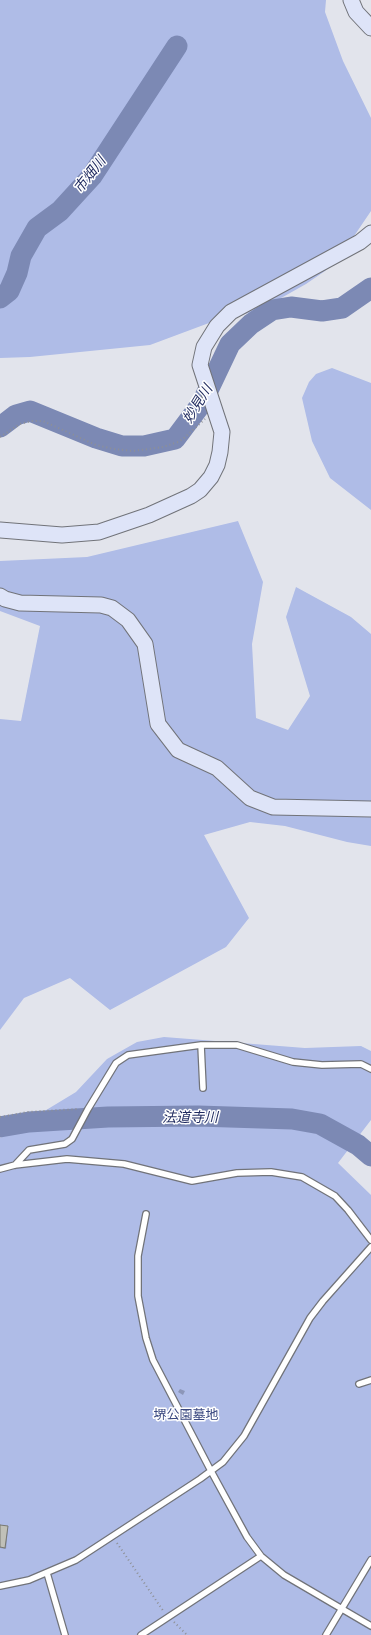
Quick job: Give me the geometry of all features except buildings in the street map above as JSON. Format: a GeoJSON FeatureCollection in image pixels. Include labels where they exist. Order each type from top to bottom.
{"type":"FeatureCollection","features":[{"type":"Feature","properties":{"kind":"street"},"geometry":{"type":"LineString","coordinates":[[351,0],[356,12],[371,28]]}},
{"type":"Feature","properties":{"kind":"street"},"geometry":{"type":"LineString","coordinates":[[0,530],[62,535],[99,532],[149,515],[191,496],[204,485],[210,477],[217,465],[220,452],[222,432],[200,365],[204,347],[217,326],[230,312],[360,242],[371,233]]}},
{"type":"Feature","properties":{"kind":"street"},"geometry":{"type":"LineString","coordinates":[[0,596],[20,603],[101,604],[112,608],[128,620],[145,644],[158,724],[178,750],[217,768],[250,798],[272,807],[371,809]]}},
{"type":"Feature","properties":{"kind":"lane"},"geometry":{"type":"LineString","coordinates":[[201,1045],[203,1088]]}},
{"type":"Feature","properties":{"kind":"lane"},"geometry":{"type":"LineString","coordinates":[[15,1165],[29,1150],[65,1144],[72,1139],[116,1063],[128,1055],[201,1045],[237,1045],[293,1062],[322,1065],[361,1064],[371,1069]]}},
{"type":"Feature","properties":{"kind":"lane"},"geometry":{"type":"LineString","coordinates":[[0,1169],[15,1165],[67,1158],[124,1164],[192,1181],[237,1173],[271,1172],[302,1177],[335,1196],[371,1240]]}},
{"type":"Feature","properties":{"kind":"lane"},"geometry":{"type":"LineString","coordinates":[[146,1214],[138,1256],[138,1296],[146,1338],[153,1360],[247,1537],[261,1556],[284,1575],[341,1610],[371,1626]]}},
{"type":"Feature","properties":{"kind":"lane"},"geometry":{"type":"LineString","coordinates":[[0,1586],[29,1580],[76,1560],[223,1462],[244,1436],[310,1318],[322,1301],[371,1247]]}},
{"type":"Feature","properties":{"kind":"lane"},"geometry":{"type":"LineString","coordinates":[[359,1384],[371,1380]]}},
{"type":"Feature","properties":{"kind":"lane"},"geometry":{"type":"LineString","coordinates":[[141,1635],[261,1556]]}},
{"type":"Feature","properties":{"kind":"lane"},"geometry":{"type":"LineString","coordinates":[[326,1635],[371,1560]]}},
{"type":"Feature","properties":{"kind":"lane"},"geometry":{"type":"LineString","coordinates":[[47,1573],[65,1635]]}},
{"type":"Feature","properties":{"kind":"path"},"geometry":{"type":"LineString","coordinates":[[0,437],[20,424],[31,421],[43,421],[96,444],[114,449],[133,450],[163,447],[183,439],[214,406]]}},
{"type":"Feature","properties":{"kind":"path"},"geometry":{"type":"LineString","coordinates":[[0,1117],[28,1112],[88,1109]]}},
{"type":"Feature","properties":{"kind":"path"},"geometry":{"type":"LineString","coordinates":[[112,1536],[157,1604],[187,1635]]}},
{"type":"Feature","properties":{"kind":"green space"},"geometry":{"type":"Polygon","coordinates":[[[0,0],[326,0],[325,12],[343,61],[371,118],[371,211],[348,245],[325,271],[306,284],[258,311],[217,320],[150,345],[30,357],[0,358],[0,0]]]}},
{"type":"Feature","properties":{"kind":"green space"},"geometry":{"type":"Polygon","coordinates":[[[332,368],[371,383],[371,510],[330,478],[312,441],[302,398],[309,382],[316,374],[332,368]]]}},
{"type":"Feature","properties":{"kind":"green space"},"geometry":{"type":"Polygon","coordinates":[[[238,521],[263,582],[252,644],[256,718],[288,730],[310,696],[286,617],[296,587],[351,617],[371,634],[371,846],[347,842],[285,826],[250,822],[204,835],[249,918],[226,947],[110,1010],[70,978],[24,998],[0,1030],[0,719],[21,721],[40,626],[0,611],[0,561],[87,557],[238,521]]]}},
{"type":"Feature","properties":{"kind":"green space","name":"堺公園墓地"},"geometry":{"type":"Polygon","coordinates":[[[164,1037],[305,1048],[361,1046],[371,1051],[371,1120],[338,1163],[371,1195],[371,1635],[0,1635],[0,1138],[76,1092],[107,1059],[137,1042],[164,1037]]]}},
{"type":"Feature","properties":{"kind":"waterway","name":"市畑川"},"geometry":{"type":"LineString","coordinates":[[0,298],[9,291],[17,273],[21,256],[37,228],[60,211],[92,176],[177,46]]}},
{"type":"Feature","properties":{"kind":"waterway","name":"妙見川"},"geometry":{"type":"LineString","coordinates":[[0,427],[16,415],[30,411],[96,438],[122,446],[144,446],[175,439],[202,403],[230,344],[251,324],[272,310],[291,307],[322,311],[342,308],[371,288]]}},
{"type":"Feature","properties":{"kind":"waterway","name":"法道寺川"},"geometry":{"type":"LineString","coordinates":[[0,1127],[29,1122],[108,1117],[198,1116],[292,1119],[320,1124],[358,1145],[371,1156]]}}]}
